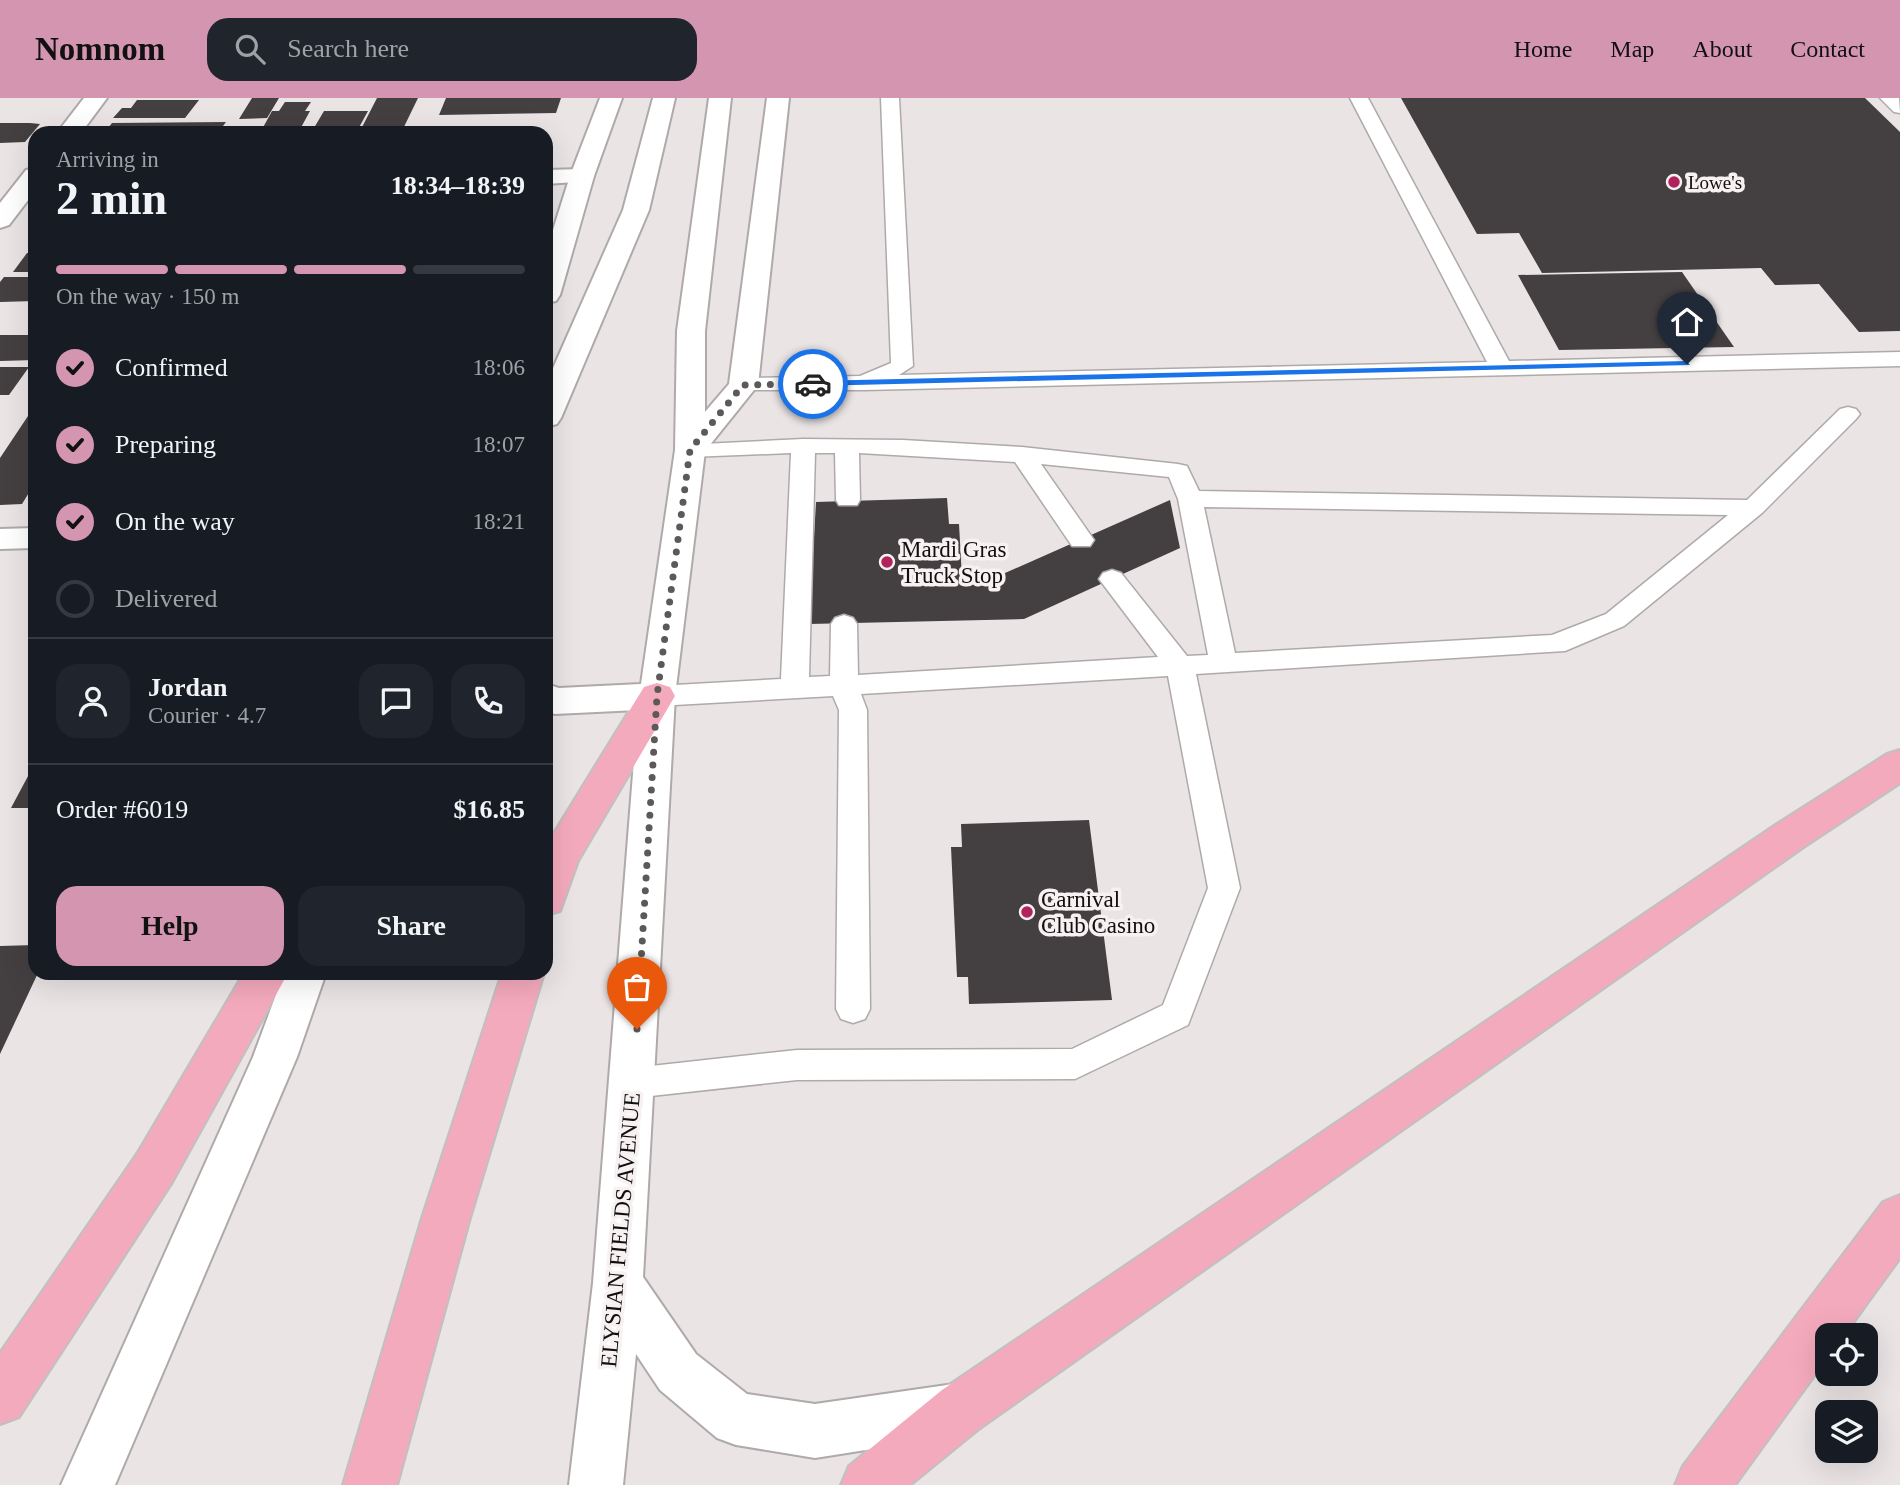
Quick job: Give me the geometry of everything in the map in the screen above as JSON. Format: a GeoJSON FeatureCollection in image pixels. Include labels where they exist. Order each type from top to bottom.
{"type":"FeatureCollection","features":[{"type":"Feature","properties":{"kind":"highway"},"geometry":{"type":"LineString","coordinates":[[553,878],[559,859],[657,696]]}},
{"type":"Feature","properties":{"kind":"highway"},"geometry":{"type":"LineString","coordinates":[[868,1485],[961,1409],[1791,835],[1900,764]]}},
{"type":"Feature","properties":{"kind":"highway"},"geometry":{"type":"LineString","coordinates":[[0,1398],[154,1169],[263,980]]}},
{"type":"Feature","properties":{"kind":"highway"},"geometry":{"type":"LineString","coordinates":[[370,1485],[446,1218],[521,980]]}},
{"type":"Feature","properties":{"kind":"highway"},"geometry":{"type":"LineString","coordinates":[[1702,1485],[1900,1218]]}},
{"type":"Feature","properties":{"kind":"main road"},"geometry":{"type":"LineString","coordinates":[[74,126],[96,98]]}},
{"type":"Feature","properties":{"kind":"main road"},"geometry":{"type":"LineString","coordinates":[[553,272],[582,176],[611,98]]}},
{"type":"Feature","properties":{"kind":"main road"},"geometry":{"type":"LineString","coordinates":[[553,402],[636,210],[664,98]]}},
{"type":"Feature","properties":{"kind":"main road","name":"ELYSIAN FIELDS AVENUE"},"geometry":{"type":"LineString","coordinates":[[596,1485],[618,1283],[657,696],[690,450],[691,331],[720,98]]}},
{"type":"Feature","properties":{"kind":"main road"},"geometry":{"type":"LineString","coordinates":[[690,450],[743,385],[778,98]]}},
{"type":"Feature","properties":{"kind":"main road"},"geometry":{"type":"LineString","coordinates":[[553,177],[582,176]]}},
{"type":"Feature","properties":{"kind":"main road"},"geometry":{"type":"LineString","coordinates":[[0,185],[28,182]]}},
{"type":"Feature","properties":{"kind":"main road"},"geometry":{"type":"LineString","coordinates":[[0,220],[28,188]]}},
{"type":"Feature","properties":{"kind":"main road"},"geometry":{"type":"LineString","coordinates":[[0,539],[28,538]]}},
{"type":"Feature","properties":{"kind":"main road"},"geometry":{"type":"LineString","coordinates":[[553,700],[657,696]]}},
{"type":"Feature","properties":{"kind":"main road"},"geometry":{"type":"LineString","coordinates":[[88,1485],[275,1057],[302,980]]}},
{"type":"Feature","properties":{"kind":"main road"},"geometry":{"type":"LineString","coordinates":[[618,1283],[678,1372],[736,1419],[815,1431],[961,1409]]}},
{"type":"Feature","properties":{"kind":"lane"},"geometry":{"type":"LineString","coordinates":[[864,383],[902,366],[890,98]]}},
{"type":"Feature","properties":{"kind":"lane"},"geometry":{"type":"LineString","coordinates":[[1359,98],[1501,368]]}},
{"type":"Feature","properties":{"kind":"lane"},"geometry":{"type":"LineString","coordinates":[[1889,98],[1900,108]]}},
{"type":"Feature","properties":{"kind":"lane"},"geometry":{"type":"LineString","coordinates":[[743,385],[1900,359]]}},
{"type":"Feature","properties":{"kind":"lane"},"geometry":{"type":"LineString","coordinates":[[657,696],[1555,644],[1615,621],[1753,508],[1848,414]]}},
{"type":"Feature","properties":{"kind":"lane"},"geometry":{"type":"LineString","coordinates":[[795,688],[803,446]]}},
{"type":"Feature","properties":{"kind":"lane"},"geometry":{"type":"LineString","coordinates":[[690,450],[847,446],[1022,454],[1178,471],[1190,499],[1223,662]]}},
{"type":"Feature","properties":{"kind":"lane"},"geometry":{"type":"LineString","coordinates":[[847,446],[848,500]]}},
{"type":"Feature","properties":{"kind":"lane"},"geometry":{"type":"LineString","coordinates":[[1022,454],[1081,540]]}},
{"type":"Feature","properties":{"kind":"lane"},"geometry":{"type":"LineString","coordinates":[[1190,499],[1753,508]]}},
{"type":"Feature","properties":{"kind":"lane"},"geometry":{"type":"LineString","coordinates":[[633,1083],[797,1065],[1076,1064],[1176,1016],[1224,888],[1180,666],[1112,579]]}},
{"type":"Feature","properties":{"kind":"lane"},"geometry":{"type":"LineString","coordinates":[[844,624],[845,687],[853,710],[853,1009]]}},
{"type":"Feature","properties":{"kind":"building"},"geometry":{"type":"Polygon","coordinates":[[[252,98],[279,98],[267,118],[239,119],[252,98]]]}},
{"type":"Feature","properties":{"kind":"building"},"geometry":{"type":"Polygon","coordinates":[[[377,98],[418,98],[404,126],[363,126],[377,98]]]}},
{"type":"Feature","properties":{"kind":"building"},"geometry":{"type":"Polygon","coordinates":[[[446,98],[561,98],[556,113],[439,115],[446,98]]]}},
{"type":"Feature","properties":{"kind":"building","name":"Lowe's"},"geometry":{"type":"Polygon","coordinates":[[[1401,98],[1865,98],[1900,132],[1900,331],[1859,332],[1819,284],[1775,285],[1761,268],[1542,273],[1519,233],[1477,234],[1401,98]]]}},
{"type":"Feature","properties":{"kind":"building"},"geometry":{"type":"Polygon","coordinates":[[[137,100],[199,100],[185,118],[113,118],[122,108],[131,108],[137,100]]]}},
{"type":"Feature","properties":{"kind":"building"},"geometry":{"type":"Polygon","coordinates":[[[285,102],[311,102],[305,111],[310,111],[302,126],[264,126],[272,111],[279,111],[285,102]]]}},
{"type":"Feature","properties":{"kind":"building"},"geometry":{"type":"Polygon","coordinates":[[[324,111],[368,111],[360,126],[315,126],[324,111]]]}},
{"type":"Feature","properties":{"kind":"building"},"geometry":{"type":"Polygon","coordinates":[[[226,122],[223,126],[110,126],[112,123],[226,122]]]}},
{"type":"Feature","properties":{"kind":"building"},"geometry":{"type":"Polygon","coordinates":[[[0,123],[40,124],[28,126],[28,138],[25,142],[0,143],[0,123]]]}},
{"type":"Feature","properties":{"kind":"building"},"geometry":{"type":"Polygon","coordinates":[[[27,253],[28,253],[28,272],[13,272],[27,253]]]}},
{"type":"Feature","properties":{"kind":"building"},"geometry":{"type":"Polygon","coordinates":[[[1682,272],[1734,347],[1559,350],[1518,275],[1682,272]]]}},
{"type":"Feature","properties":{"kind":"building"},"geometry":{"type":"Polygon","coordinates":[[[4,277],[28,277],[28,301],[0,302],[0,282],[4,277]]]}},
{"type":"Feature","properties":{"kind":"building"},"geometry":{"type":"Polygon","coordinates":[[[0,335],[28,335],[28,360],[0,361],[0,335]]]}},
{"type":"Feature","properties":{"kind":"building"},"geometry":{"type":"Polygon","coordinates":[[[0,367],[28,367],[9,395],[0,395],[0,367]]]}},
{"type":"Feature","properties":{"kind":"building"},"geometry":{"type":"Polygon","coordinates":[[[28,416],[28,494],[22,504],[0,505],[0,458],[28,416]]]}},
{"type":"Feature","properties":{"kind":"building","name":"Mardi Gras Truck Stop"},"geometry":{"type":"Polygon","coordinates":[[[947,498],[949,524],[959,524],[962,578],[996,577],[1170,500],[1180,548],[1024,619],[809,624],[816,502],[947,498]]]}},
{"type":"Feature","properties":{"kind":"building"},"geometry":{"type":"Polygon","coordinates":[[[28,776],[28,808],[11,808],[28,776]]]}},
{"type":"Feature","properties":{"kind":"building","name":"Carnival Club Casino"},"geometry":{"type":"Polygon","coordinates":[[[1089,820],[1112,1000],[969,1004],[968,977],[957,977],[951,847],[962,847],[961,824],[1089,820]]]}},
{"type":"Feature","properties":{"kind":"building"},"geometry":{"type":"Polygon","coordinates":[[[28,945],[28,980],[35,980],[0,1054],[0,946],[28,945]]]}},
{"type":"Feature","properties":{"kind":"way so far"},"geometry":{"type":"LineString","coordinates":[[637,1029],[657,696],[690,450],[743,385],[813,384]]}},
{"type":"Feature","properties":{"kind":"place","name":"Lowe's"},"geometry":{"type":"Point","coordinates":[1674,182]}},
{"type":"Feature","properties":{"kind":"place","name":"Mardi Gras Truck Stop"},"geometry":{"type":"Point","coordinates":[887,562]}},
{"type":"Feature","properties":{"kind":"place","name":"Carnival Club Casino"},"geometry":{"type":"Point","coordinates":[1027,912]}},
{"type":"Feature","properties":{"kind":"route"},"geometry":{"type":"LineString","coordinates":[[813,384],[1687,364]]}}]}
